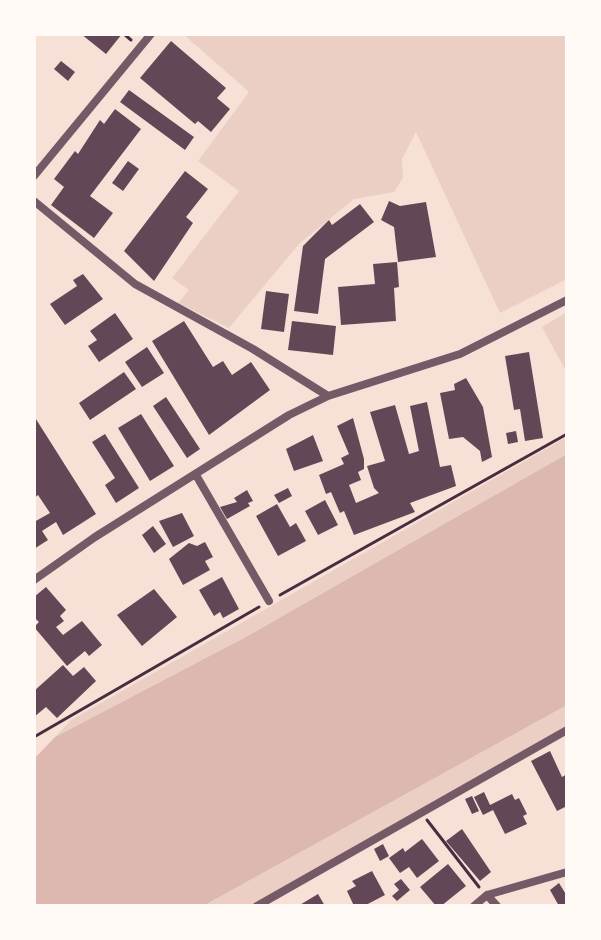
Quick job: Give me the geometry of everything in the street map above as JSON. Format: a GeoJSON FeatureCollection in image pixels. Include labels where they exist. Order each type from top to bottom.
{"type":"FeatureCollection","features":[{"type":"Feature","properties":{"kind":"street"},"geometry":{"type":"LineString","coordinates":[[34,176],[151,34]]}},
{"type":"Feature","properties":{"kind":"street"},"geometry":{"type":"LineString","coordinates":[[34,201],[135,284],[253,349],[328,396]]}},
{"type":"Feature","properties":{"kind":"street"},"geometry":{"type":"LineString","coordinates":[[34,580],[95,537],[289,415],[328,396],[460,354],[567,300]]}},
{"type":"Feature","properties":{"kind":"street"},"geometry":{"type":"LineString","coordinates":[[196,475],[269,601]]}},
{"type":"Feature","properties":{"kind":"street"},"geometry":{"type":"LineString","coordinates":[[257,906],[567,730]]}},
{"type":"Feature","properties":{"kind":"street"},"geometry":{"type":"LineString","coordinates":[[474,906],[487,895],[567,872]]}},
{"type":"Feature","properties":{"kind":"street"},"geometry":{"type":"LineString","coordinates":[[487,895],[497,906]]}},
{"type":"Feature","properties":{"kind":"path"},"geometry":{"type":"LineString","coordinates":[[34,737],[567,434]]}},
{"type":"Feature","properties":{"kind":"path"},"geometry":{"type":"LineString","coordinates":[[421,813],[487,895]]}},
{"type":"Feature","properties":{"kind":"shaded area"},"geometry":{"type":"Polygon","coordinates":[[[183,34],[567,34],[567,279],[500,313],[416,132],[402,159],[403,178],[394,192],[354,199],[300,243],[229,328],[178,303],[189,290],[172,278],[239,191],[198,161],[249,92],[183,34]]]}},
{"type":"Feature","properties":{"kind":"shaded area"},"geometry":{"type":"Polygon","coordinates":[[[567,312],[567,373],[542,327],[567,312]]]}},
{"type":"Feature","properties":{"kind":"shaded area"},"geometry":{"type":"Polygon","coordinates":[[[567,437],[567,454],[244,638],[55,737],[71,720],[567,437]]]}},
{"type":"Feature","properties":{"kind":"shaded area"},"geometry":{"type":"Polygon","coordinates":[[[567,454],[567,705],[203,906],[34,906],[34,759],[55,737],[244,638],[567,454]]]}},
{"type":"Feature","properties":{"kind":"shaded area"},"geometry":{"type":"Polygon","coordinates":[[[567,705],[567,725],[250,906],[203,906],[567,705]]]}},
{"type":"Feature","properties":{"kind":"building"},"geometry":{"type":"Polygon","coordinates":[[[81,34],[122,34],[106,54],[81,34]]]}},
{"type":"Feature","properties":{"kind":"building"},"geometry":{"type":"Polygon","coordinates":[[[171,41],[226,88],[217,98],[230,109],[211,132],[198,121],[195,124],[140,78],[171,41]]]}},
{"type":"Feature","properties":{"kind":"building"},"geometry":{"type":"Polygon","coordinates":[[[61,61],[75,72],[68,81],[54,69],[61,61]]]}},
{"type":"Feature","properties":{"kind":"building"},"geometry":{"type":"Polygon","coordinates":[[[129,90],[194,137],[185,150],[120,102],[129,90]]]}},
{"type":"Feature","properties":{"kind":"building"},"geometry":{"type":"Polygon","coordinates":[[[115,109],[141,129],[90,196],[113,213],[94,238],[51,205],[64,187],[54,179],[75,151],[78,154],[100,120],[104,124],[115,109]]]}},
{"type":"Feature","properties":{"kind":"building"},"geometry":{"type":"Polygon","coordinates":[[[128,161],[139,169],[123,191],[112,183],[128,161]]]}},
{"type":"Feature","properties":{"kind":"building"},"geometry":{"type":"Polygon","coordinates":[[[185,171],[208,189],[186,217],[193,223],[154,281],[124,251],[185,171]]]}},
{"type":"Feature","properties":{"kind":"building"},"geometry":{"type":"Polygon","coordinates":[[[389,201],[400,206],[426,202],[436,257],[398,262],[394,227],[381,220],[389,201]]]}},
{"type":"Feature","properties":{"kind":"building"},"geometry":{"type":"Polygon","coordinates":[[[360,204],[374,222],[325,259],[318,314],[294,311],[303,246],[329,220],[332,225],[360,204]]]}},
{"type":"Feature","properties":{"kind":"building"},"geometry":{"type":"Polygon","coordinates":[[[397,262],[399,287],[394,288],[396,321],[341,325],[338,287],[375,284],[373,264],[397,262]]]}},
{"type":"Feature","properties":{"kind":"building"},"geometry":{"type":"Polygon","coordinates":[[[83,274],[103,299],[65,325],[50,304],[77,286],[73,280],[83,274]]]}},
{"type":"Feature","properties":{"kind":"building"},"geometry":{"type":"Polygon","coordinates":[[[266,291],[289,294],[284,332],[261,329],[266,291]]]}},
{"type":"Feature","properties":{"kind":"building"},"geometry":{"type":"Polygon","coordinates":[[[115,313],[133,339],[99,362],[88,346],[97,340],[90,331],[115,313]]]}},
{"type":"Feature","properties":{"kind":"building"},"geometry":{"type":"Polygon","coordinates":[[[184,321],[213,367],[223,361],[232,375],[251,362],[270,390],[209,435],[152,341],[184,321]]]}},
{"type":"Feature","properties":{"kind":"building"},"geometry":{"type":"Polygon","coordinates":[[[292,321],[336,326],[333,355],[288,350],[292,321]]]}},
{"type":"Feature","properties":{"kind":"building"},"geometry":{"type":"Polygon","coordinates":[[[147,347],[164,373],[142,387],[125,362],[147,347]]]}},
{"type":"Feature","properties":{"kind":"building"},"geometry":{"type":"Polygon","coordinates":[[[529,352],[543,438],[525,441],[520,409],[514,410],[505,356],[529,352]]]}},
{"type":"Feature","properties":{"kind":"building"},"geometry":{"type":"Polygon","coordinates":[[[124,372],[136,389],[90,420],[79,403],[124,372]]]}},
{"type":"Feature","properties":{"kind":"building"},"geometry":{"type":"Polygon","coordinates":[[[466,378],[483,407],[492,457],[482,462],[480,451],[463,437],[449,439],[440,393],[455,390],[454,384],[466,378]]]}},
{"type":"Feature","properties":{"kind":"building"},"geometry":{"type":"Polygon","coordinates":[[[166,397],[200,449],[187,458],[153,406],[166,397]]]}},
{"type":"Feature","properties":{"kind":"building"},"geometry":{"type":"Polygon","coordinates":[[[427,402],[440,467],[451,465],[456,486],[410,503],[415,512],[354,535],[344,511],[340,513],[331,492],[326,494],[319,475],[344,464],[341,458],[349,454],[337,426],[353,418],[364,459],[364,469],[358,472],[361,480],[349,485],[356,503],[379,493],[374,488],[367,466],[385,461],[370,412],[395,405],[409,454],[419,451],[410,406],[427,402]]]}},
{"type":"Feature","properties":{"kind":"building"},"geometry":{"type":"Polygon","coordinates":[[[141,414],[174,466],[150,481],[118,428],[141,414]]]}},
{"type":"Feature","properties":{"kind":"building"},"geometry":{"type":"Polygon","coordinates":[[[34,416],[96,514],[63,535],[56,522],[42,531],[48,540],[34,549],[34,522],[50,513],[38,495],[34,498],[34,416]]]}},
{"type":"Feature","properties":{"kind":"building"},"geometry":{"type":"Polygon","coordinates":[[[516,431],[518,442],[508,444],[506,433],[516,431]]]}},
{"type":"Feature","properties":{"kind":"building"},"geometry":{"type":"Polygon","coordinates":[[[105,434],[139,488],[116,503],[105,485],[115,478],[92,442],[105,434]]]}},
{"type":"Feature","properties":{"kind":"building"},"geometry":{"type":"Polygon","coordinates":[[[313,435],[323,461],[294,471],[286,449],[313,435]]]}},
{"type":"Feature","properties":{"kind":"building"},"geometry":{"type":"Polygon","coordinates":[[[288,488],[292,496],[279,503],[274,495],[288,488]]]}},
{"type":"Feature","properties":{"kind":"building"},"geometry":{"type":"Polygon","coordinates":[[[247,490],[253,501],[248,503],[250,506],[227,519],[220,507],[237,502],[234,498],[247,490]]]}},
{"type":"Feature","properties":{"kind":"building"},"geometry":{"type":"Polygon","coordinates":[[[325,500],[338,525],[318,535],[305,511],[325,500]]]}},
{"type":"Feature","properties":{"kind":"building"},"geometry":{"type":"Polygon","coordinates":[[[277,504],[290,527],[296,523],[306,541],[278,556],[256,516],[277,504]]]}},
{"type":"Feature","properties":{"kind":"building"},"geometry":{"type":"Polygon","coordinates":[[[182,513],[194,536],[173,547],[159,521],[182,513]]]}},
{"type":"Feature","properties":{"kind":"building"},"geometry":{"type":"Polygon","coordinates":[[[153,526],[166,544],[154,553],[142,535],[153,526]]]}},
{"type":"Feature","properties":{"kind":"building"},"geometry":{"type":"Polygon","coordinates":[[[205,542],[213,557],[205,561],[210,570],[183,585],[169,559],[189,543],[197,546],[205,542]]]}},
{"type":"Feature","properties":{"kind":"building"},"geometry":{"type":"Polygon","coordinates":[[[222,577],[239,609],[223,618],[220,612],[214,616],[199,590],[222,577]]]}},
{"type":"Feature","properties":{"kind":"building"},"geometry":{"type":"Polygon","coordinates":[[[46,587],[66,610],[60,616],[64,621],[56,627],[63,635],[82,621],[102,645],[89,656],[85,651],[67,666],[34,627],[39,622],[34,617],[34,597],[46,587]]]}},
{"type":"Feature","properties":{"kind":"building"},"geometry":{"type":"Polygon","coordinates":[[[154,589],[177,617],[142,646],[117,615],[154,589]]]}},
{"type":"Feature","properties":{"kind":"building"},"geometry":{"type":"Polygon","coordinates":[[[63,665],[73,676],[84,667],[96,681],[57,718],[46,707],[34,717],[34,691],[63,665]]]}},
{"type":"Feature","properties":{"kind":"building"},"geometry":{"type":"Polygon","coordinates":[[[550,751],[562,777],[567,774],[567,806],[557,811],[531,761],[550,751]]]}},
{"type":"Feature","properties":{"kind":"building"},"geometry":{"type":"Polygon","coordinates":[[[484,792],[490,805],[512,794],[515,800],[519,798],[527,814],[523,816],[527,824],[505,834],[493,810],[483,815],[474,797],[484,792]]]}},
{"type":"Feature","properties":{"kind":"building"},"geometry":{"type":"Polygon","coordinates":[[[472,796],[479,811],[472,814],[465,799],[472,796]]]}},
{"type":"Feature","properties":{"kind":"building"},"geometry":{"type":"Polygon","coordinates":[[[462,829],[491,872],[480,881],[446,841],[462,829]]]}},
{"type":"Feature","properties":{"kind":"building"},"geometry":{"type":"Polygon","coordinates":[[[422,839],[439,861],[417,878],[409,867],[400,873],[389,858],[403,848],[405,852],[422,839]]]}},
{"type":"Feature","properties":{"kind":"building"},"geometry":{"type":"Polygon","coordinates":[[[383,844],[389,856],[380,861],[374,849],[383,844]]]}},
{"type":"Feature","properties":{"kind":"building"},"geometry":{"type":"Polygon","coordinates":[[[448,864],[466,886],[441,906],[436,906],[420,887],[448,864]]]}},
{"type":"Feature","properties":{"kind":"building"},"geometry":{"type":"Polygon","coordinates":[[[372,871],[385,895],[364,906],[354,906],[347,891],[356,886],[352,881],[372,871]]]}},
{"type":"Feature","properties":{"kind":"building"},"geometry":{"type":"Polygon","coordinates":[[[401,879],[410,890],[397,901],[392,896],[399,890],[394,884],[401,879]]]}},
{"type":"Feature","properties":{"kind":"building"},"geometry":{"type":"Polygon","coordinates":[[[559,883],[567,896],[567,906],[559,906],[550,890],[559,883]]]}},
{"type":"Feature","properties":{"kind":"building"},"geometry":{"type":"Polygon","coordinates":[[[318,894],[325,906],[298,906],[318,894]]]}}]}
